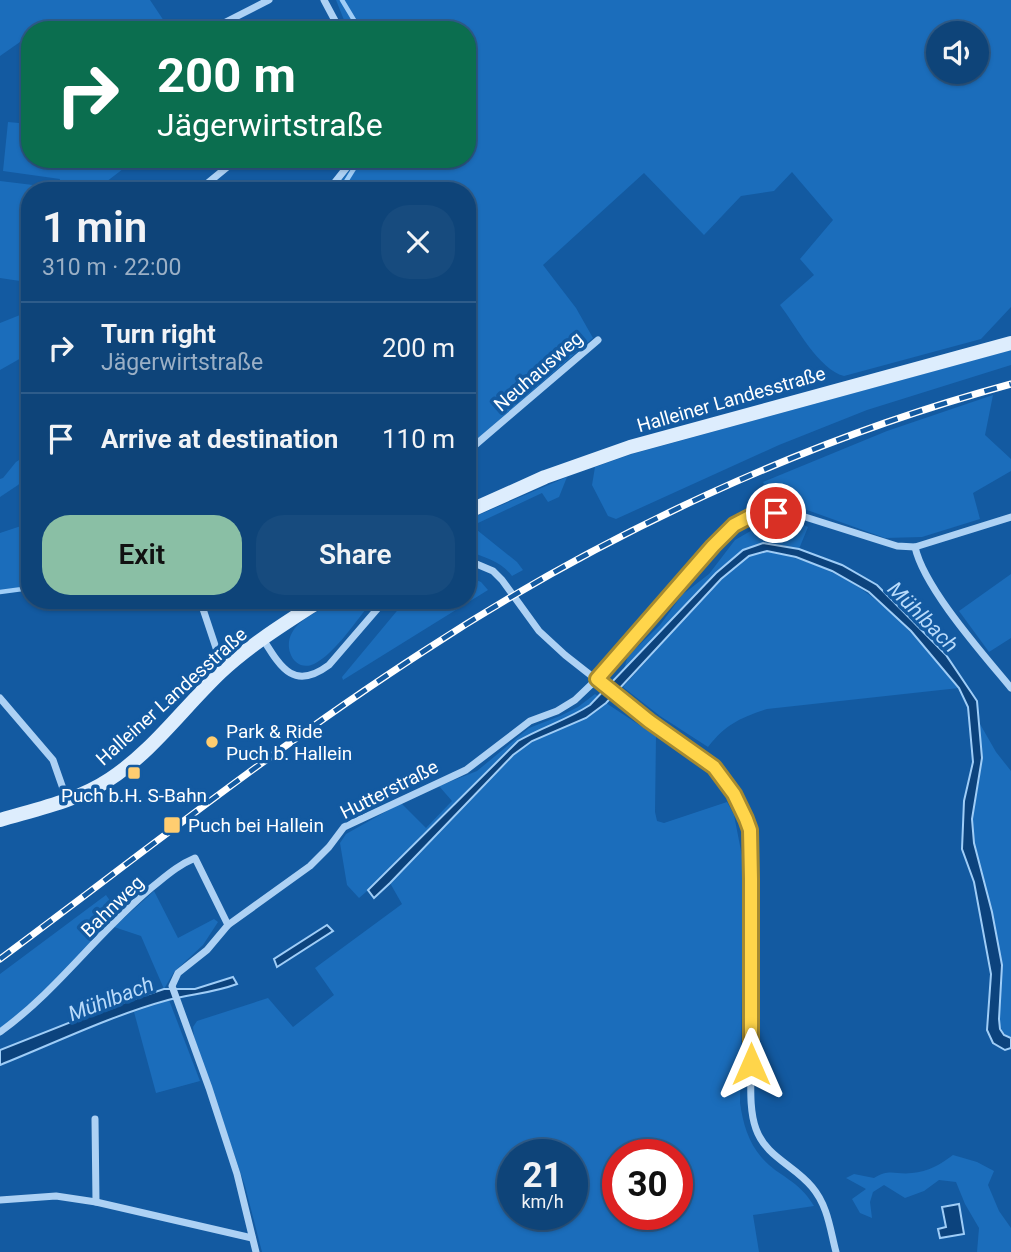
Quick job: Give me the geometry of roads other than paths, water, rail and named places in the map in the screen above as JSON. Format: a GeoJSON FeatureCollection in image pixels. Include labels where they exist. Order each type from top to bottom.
{"type":"FeatureCollection","features":[{"type":"Feature","properties":{"kind":"main road","name":"Halleiner Landesstraße"},"geometry":{"type":"LineString","coordinates":[[476,508],[545,477],[630,447],[1011,343]]}},
{"type":"Feature","properties":{"kind":"main road","name":"Halleiner Landesstraße"},"geometry":{"type":"LineString","coordinates":[[0,820],[67,800],[109,780],[127,767],[223,670],[263,638],[307,609]]}},
{"type":"Feature","properties":{"kind":"street"},"geometry":{"type":"LineString","coordinates":[[228,21],[269,0]]}},
{"type":"Feature","properties":{"kind":"street"},"geometry":{"type":"LineString","coordinates":[[324,0],[335,21]]}},
{"type":"Feature","properties":{"kind":"street"},"geometry":{"type":"LineString","coordinates":[[209,182],[226,168]]}},
{"type":"Feature","properties":{"kind":"street"},"geometry":{"type":"LineString","coordinates":[[335,182],[346,168]]}},
{"type":"Feature","properties":{"kind":"street","name":"Neuhausweg"},"geometry":{"type":"LineString","coordinates":[[476,444],[598,340]]}},
{"type":"Feature","properties":{"kind":"street","name":"Hutterstraße"},"geometry":{"type":"LineString","coordinates":[[256,1252],[233,1161],[172,986],[178,973],[207,950],[228,925],[310,866],[344,827],[466,770],[530,721],[557,711],[575,700],[597,679],[734,525],[755,514],[802,516],[897,546],[915,547]]}},
{"type":"Feature","properties":{"kind":"street"},"geometry":{"type":"LineString","coordinates":[[1011,517],[915,547],[917,558],[930,584],[1011,688]]}},
{"type":"Feature","properties":{"kind":"street"},"geometry":{"type":"LineString","coordinates":[[476,564],[493,571],[502,580],[539,631],[565,655],[714,767],[734,794],[750,830],[751,1084],[756,1129],[769,1152],[810,1184],[825,1207],[836,1252]]}},
{"type":"Feature","properties":{"kind":"street"},"geometry":{"type":"LineString","coordinates":[[203,609],[223,670]]}},
{"type":"Feature","properties":{"kind":"street"},"geometry":{"type":"LineString","coordinates":[[263,638],[279,665],[287,672],[299,677],[318,673],[329,665],[377,609]]}},
{"type":"Feature","properties":{"kind":"street"},"geometry":{"type":"LineString","coordinates":[[0,698],[53,760],[67,800]]}},
{"type":"Feature","properties":{"kind":"street","name":"Bahnweg"},"geometry":{"type":"LineString","coordinates":[[0,1032],[40,1000],[131,905],[183,863],[195,858],[228,925]]}},
{"type":"Feature","properties":{"kind":"street"},"geometry":{"type":"LineString","coordinates":[[95,1119],[96,1202]]}},
{"type":"Feature","properties":{"kind":"street"},"geometry":{"type":"LineString","coordinates":[[0,1200],[56,1196],[96,1202],[252,1238]]}},
{"type":"Feature","properties":{"kind":"waterway"},"geometry":{"type":"LineString","coordinates":[[342,0],[355,21]]}},
{"type":"Feature","properties":{"kind":"waterway"},"geometry":{"type":"LineString","coordinates":[[346,182],[354,168]]}},
{"type":"Feature","properties":{"kind":"waterway"},"geometry":{"type":"LineString","coordinates":[[0,592],[21,589]]}},
{"type":"Feature","properties":{"kind":"railway"},"geometry":{"type":"LineString","coordinates":[[0,959],[209,802],[369,687],[492,608],[562,568],[634,530],[782,462],[857,433],[1011,384]]}},
{"type":"Feature","properties":{"kind":"place","name":"Park & Ride Puch b. Hallein"},"geometry":{"type":"Point","coordinates":[212,742]}},
{"type":"Feature","properties":{"kind":"place","name":"Puch b.H. S-Bahn"},"geometry":{"type":"Point","coordinates":[134,773]}},
{"type":"Feature","properties":{"kind":"place","name":"Puch bei Hallein"},"geometry":{"type":"Point","coordinates":[172,825]}},
{"type":"Feature","properties":{"kind":"water label","name":"Mühlbach"},"geometry":{"type":"Point","coordinates":[923,617]}},
{"type":"Feature","properties":{"kind":"water label","name":"Mühlbach"},"geometry":{"type":"Point","coordinates":[111,999]}}]}
